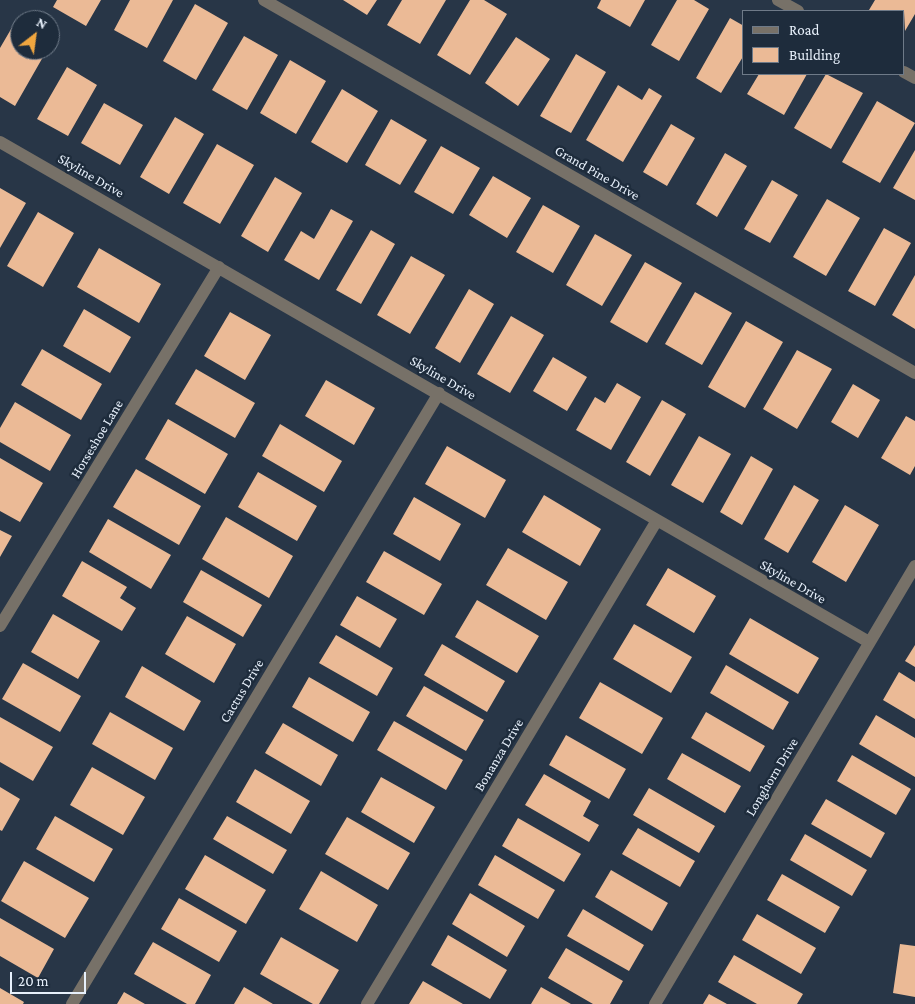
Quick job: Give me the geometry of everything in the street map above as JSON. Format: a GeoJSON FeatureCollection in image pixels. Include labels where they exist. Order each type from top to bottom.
{"type":"FeatureCollection","features":[{"type":"Feature","properties":{"kind":"street","name":"Grand Pine Drive"},"geometry":{"type":"LineString","coordinates":[[264,0],[915,373]]}},
{"type":"Feature","properties":{"kind":"street"},"geometry":{"type":"LineString","coordinates":[[778,0],[796,10]]}},
{"type":"Feature","properties":{"kind":"street","name":"Skyline Drive"},"geometry":{"type":"LineString","coordinates":[[0,142],[439,393],[656,522],[869,642]]}},
{"type":"Feature","properties":{"kind":"street","name":"Horseshoe Lane"},"geometry":{"type":"LineString","coordinates":[[0,626],[219,267]]}},
{"type":"Feature","properties":{"kind":"street","name":"Cactus Drive"},"geometry":{"type":"LineString","coordinates":[[72,1004],[439,393]]}},
{"type":"Feature","properties":{"kind":"street","name":"Bonanza Drive"},"geometry":{"type":"LineString","coordinates":[[366,1004],[656,522]]}},
{"type":"Feature","properties":{"kind":"street","name":"Longhorn Drive"},"geometry":{"type":"LineString","coordinates":[[655,1004],[915,566]]}},
{"type":"Feature","properties":{"kind":"building"},"geometry":{"type":"Polygon","coordinates":[[[57,0],[101,0],[86,26],[53,7],[57,0]]]}},
{"type":"Feature","properties":{"kind":"building"},"geometry":{"type":"Polygon","coordinates":[[[130,0],[173,0],[147,48],[114,30],[130,0]]]}},
{"type":"Feature","properties":{"kind":"building"},"geometry":{"type":"Polygon","coordinates":[[[343,0],[377,0],[367,15],[343,0]]]}},
{"type":"Feature","properties":{"kind":"building"},"geometry":{"type":"Polygon","coordinates":[[[402,0],[446,0],[420,44],[387,25],[402,0]]]}},
{"type":"Feature","properties":{"kind":"building"},"geometry":{"type":"Polygon","coordinates":[[[470,0],[484,0],[507,14],[470,75],[437,55],[470,0]]]}},
{"type":"Feature","properties":{"kind":"building"},"geometry":{"type":"Polygon","coordinates":[[[601,0],[645,0],[630,27],[597,8],[601,0]]]}},
{"type":"Feature","properties":{"kind":"building"},"geometry":{"type":"Polygon","coordinates":[[[677,0],[694,0],[709,9],[679,61],[651,45],[677,0]]]}},
{"type":"Feature","properties":{"kind":"building"},"geometry":{"type":"Polygon","coordinates":[[[875,0],[915,0],[915,14],[905,31],[905,10],[869,10],[875,0]]]}},
{"type":"Feature","properties":{"kind":"building"},"geometry":{"type":"Polygon","coordinates":[[[195,4],[228,23],[196,80],[163,61],[195,4]]]}},
{"type":"Feature","properties":{"kind":"building"},"geometry":{"type":"Polygon","coordinates":[[[730,18],[742,25],[742,58],[721,93],[696,78],[730,18]]]}},
{"type":"Feature","properties":{"kind":"building"},"geometry":{"type":"Polygon","coordinates":[[[10,31],[10,60],[41,60],[15,106],[0,97],[0,48],[10,31]]]}},
{"type":"Feature","properties":{"kind":"building"},"geometry":{"type":"Polygon","coordinates":[[[244,36],[278,55],[247,110],[212,90],[244,36]]]}},
{"type":"Feature","properties":{"kind":"building"},"geometry":{"type":"Polygon","coordinates":[[[516,37],[550,59],[518,106],[485,83],[516,37]]]}},
{"type":"Feature","properties":{"kind":"building"},"geometry":{"type":"Polygon","coordinates":[[[576,54],[606,72],[571,133],[540,116],[576,54]]]}},
{"type":"Feature","properties":{"kind":"building"},"geometry":{"type":"Polygon","coordinates":[[[290,60],[326,81],[296,134],[260,113],[290,60]]]}},
{"type":"Feature","properties":{"kind":"building"},"geometry":{"type":"Polygon","coordinates":[[[67,67],[97,85],[68,136],[37,119],[67,67]]]}},
{"type":"Feature","properties":{"kind":"building"},"geometry":{"type":"Polygon","coordinates":[[[758,75],[806,75],[784,115],[747,94],[758,75]]]}},
{"type":"Feature","properties":{"kind":"building"},"geometry":{"type":"Polygon","coordinates":[[[825,75],[863,93],[831,149],[794,128],[825,75]]]}},
{"type":"Feature","properties":{"kind":"building"},"geometry":{"type":"Polygon","coordinates":[[[618,85],[642,100],[649,88],[662,96],[623,162],[586,140],[618,85]]]}},
{"type":"Feature","properties":{"kind":"building"},"geometry":{"type":"Polygon","coordinates":[[[342,89],[378,111],[347,163],[311,142],[342,89]]]}},
{"type":"Feature","properties":{"kind":"building"},"geometry":{"type":"Polygon","coordinates":[[[877,101],[915,123],[880,183],[842,162],[877,101]]]}},
{"type":"Feature","properties":{"kind":"building"},"geometry":{"type":"Polygon","coordinates":[[[104,103],[143,125],[120,165],[81,143],[104,103]]]}},
{"type":"Feature","properties":{"kind":"building"},"geometry":{"type":"Polygon","coordinates":[[[175,117],[204,134],[169,194],[140,177],[175,117]]]}},
{"type":"Feature","properties":{"kind":"building"},"geometry":{"type":"Polygon","coordinates":[[[391,119],[427,140],[400,185],[365,165],[391,119]]]}},
{"type":"Feature","properties":{"kind":"building"},"geometry":{"type":"Polygon","coordinates":[[[671,124],[695,138],[667,186],[643,172],[671,124]]]}},
{"type":"Feature","properties":{"kind":"building"},"geometry":{"type":"Polygon","coordinates":[[[217,144],[254,165],[220,224],[183,203],[217,144]]]}},
{"type":"Feature","properties":{"kind":"building"},"geometry":{"type":"Polygon","coordinates":[[[441,146],[480,168],[453,214],[414,192],[441,146]]]}},
{"type":"Feature","properties":{"kind":"building"},"geometry":{"type":"Polygon","coordinates":[[[915,150],[915,200],[893,188],[915,150]]]}},
{"type":"Feature","properties":{"kind":"building"},"geometry":{"type":"Polygon","coordinates":[[[725,153],[747,166],[717,217],[696,204],[725,153]]]}},
{"type":"Feature","properties":{"kind":"building"},"geometry":{"type":"Polygon","coordinates":[[[493,176],[531,198],[507,238],[469,215],[493,176]]]}},
{"type":"Feature","properties":{"kind":"building"},"geometry":{"type":"Polygon","coordinates":[[[275,177],[302,193],[268,252],[241,236],[275,177]]]}},
{"type":"Feature","properties":{"kind":"building"},"geometry":{"type":"Polygon","coordinates":[[[772,180],[798,195],[770,243],[744,229],[772,180]]]}},
{"type":"Feature","properties":{"kind":"building"},"geometry":{"type":"Polygon","coordinates":[[[0,188],[26,203],[0,248],[0,188]]]}},
{"type":"Feature","properties":{"kind":"building"},"geometry":{"type":"Polygon","coordinates":[[[827,199],[860,218],[826,276],[793,257],[827,199]]]}},
{"type":"Feature","properties":{"kind":"building"},"geometry":{"type":"Polygon","coordinates":[[[543,205],[580,226],[553,273],[516,252],[543,205]]]}},
{"type":"Feature","properties":{"kind":"building"},"geometry":{"type":"Polygon","coordinates":[[[331,209],[353,221],[319,280],[284,260],[301,231],[314,239],[331,209]]]}},
{"type":"Feature","properties":{"kind":"building"},"geometry":{"type":"Polygon","coordinates":[[[38,212],[74,233],[43,287],[7,266],[38,212]]]}},
{"type":"Feature","properties":{"kind":"building"},"geometry":{"type":"Polygon","coordinates":[[[884,228],[911,243],[875,306],[848,291],[884,228]]]}},
{"type":"Feature","properties":{"kind":"building"},"geometry":{"type":"Polygon","coordinates":[[[371,230],[395,244],[361,304],[336,290],[371,230]]]}},
{"type":"Feature","properties":{"kind":"building"},"geometry":{"type":"Polygon","coordinates":[[[595,234],[632,255],[602,306],[566,285],[595,234]]]}},
{"type":"Feature","properties":{"kind":"building"},"geometry":{"type":"Polygon","coordinates":[[[99,248],[161,284],[139,323],[77,287],[99,248]]]}},
{"type":"Feature","properties":{"kind":"building"},"geometry":{"type":"Polygon","coordinates":[[[411,256],[445,275],[410,334],[377,315],[411,256]]]}},
{"type":"Feature","properties":{"kind":"building"},"geometry":{"type":"Polygon","coordinates":[[[645,262],[682,283],[647,343],[610,322],[645,262]]]}},
{"type":"Feature","properties":{"kind":"building"},"geometry":{"type":"Polygon","coordinates":[[[915,275],[915,329],[892,315],[915,275]]]}},
{"type":"Feature","properties":{"kind":"building"},"geometry":{"type":"Polygon","coordinates":[[[469,289],[494,304],[460,363],[435,348],[469,289]]]}},
{"type":"Feature","properties":{"kind":"building"},"geometry":{"type":"Polygon","coordinates":[[[695,292],[732,313],[702,365],[665,344],[695,292]]]}},
{"type":"Feature","properties":{"kind":"building"},"geometry":{"type":"Polygon","coordinates":[[[84,309],[131,337],[110,373],[63,346],[84,309]]]}},
{"type":"Feature","properties":{"kind":"building"},"geometry":{"type":"Polygon","coordinates":[[[230,312],[271,335],[245,380],[204,356],[230,312]]]}},
{"type":"Feature","properties":{"kind":"building"},"geometry":{"type":"Polygon","coordinates":[[[511,316],[544,335],[510,393],[477,374],[511,316]]]}},
{"type":"Feature","properties":{"kind":"building"},"geometry":{"type":"Polygon","coordinates":[[[746,321],[783,342],[745,408],[708,387],[746,321]]]}},
{"type":"Feature","properties":{"kind":"building"},"geometry":{"type":"Polygon","coordinates":[[[42,349],[102,384],[81,420],[21,385],[42,349]]]}},
{"type":"Feature","properties":{"kind":"building"},"geometry":{"type":"Polygon","coordinates":[[[797,350],[832,369],[797,429],[763,409],[797,350]]]}},
{"type":"Feature","properties":{"kind":"building"},"geometry":{"type":"Polygon","coordinates":[[[553,357],[587,377],[567,411],[533,391],[553,357]]]}},
{"type":"Feature","properties":{"kind":"building"},"geometry":{"type":"Polygon","coordinates":[[[196,369],[255,403],[235,438],[175,404],[196,369]]]}},
{"type":"Feature","properties":{"kind":"building"},"geometry":{"type":"Polygon","coordinates":[[[326,380],[375,408],[354,445],[305,416],[326,380]]]}},
{"type":"Feature","properties":{"kind":"building"},"geometry":{"type":"Polygon","coordinates":[[[617,383],[641,397],[611,450],[576,430],[595,397],[605,403],[617,383]]]}},
{"type":"Feature","properties":{"kind":"building"},"geometry":{"type":"Polygon","coordinates":[[[853,384],[880,400],[858,438],[831,422],[853,384]]]}},
{"type":"Feature","properties":{"kind":"building"},"geometry":{"type":"Polygon","coordinates":[[[662,400],[686,414],[650,476],[626,462],[662,400]]]}},
{"type":"Feature","properties":{"kind":"building"},"geometry":{"type":"Polygon","coordinates":[[[15,402],[71,435],[50,471],[0,442],[0,428],[15,402]]]}},
{"type":"Feature","properties":{"kind":"building"},"geometry":{"type":"Polygon","coordinates":[[[906,416],[915,421],[915,466],[910,475],[881,458],[906,416]]]}},
{"type":"Feature","properties":{"kind":"building"},"geometry":{"type":"Polygon","coordinates":[[[168,419],[228,454],[205,494],[145,459],[168,419]]]}},
{"type":"Feature","properties":{"kind":"building"},"geometry":{"type":"Polygon","coordinates":[[[280,424],[342,461],[324,492],[262,456],[280,424]]]}},
{"type":"Feature","properties":{"kind":"building"},"geometry":{"type":"Polygon","coordinates":[[[699,436],[731,454],[703,503],[671,485],[699,436]]]}},
{"type":"Feature","properties":{"kind":"building"},"geometry":{"type":"Polygon","coordinates":[[[447,446],[506,480],[485,518],[425,484],[447,446]]]}},
{"type":"Feature","properties":{"kind":"building"},"geometry":{"type":"Polygon","coordinates":[[[751,456],[773,469],[742,525],[720,512],[751,456]]]}},
{"type":"Feature","properties":{"kind":"building"},"geometry":{"type":"Polygon","coordinates":[[[0,458],[43,483],[20,522],[0,511],[0,458]]]}},
{"type":"Feature","properties":{"kind":"building"},"geometry":{"type":"Polygon","coordinates":[[[136,469],[201,506],[179,545],[113,507],[136,469]]]}},
{"type":"Feature","properties":{"kind":"building"},"geometry":{"type":"Polygon","coordinates":[[[258,472],[317,506],[297,541],[238,507],[258,472]]]}},
{"type":"Feature","properties":{"kind":"building"},"geometry":{"type":"Polygon","coordinates":[[[794,485],[819,500],[788,553],[764,539],[794,485]]]}},
{"type":"Feature","properties":{"kind":"building"},"geometry":{"type":"Polygon","coordinates":[[[544,495],[601,529],[580,566],[522,532],[544,495]]]}},
{"type":"Feature","properties":{"kind":"building"},"geometry":{"type":"Polygon","coordinates":[[[414,497],[461,524],[440,561],[393,534],[414,497]]]}},
{"type":"Feature","properties":{"kind":"building"},"geometry":{"type":"Polygon","coordinates":[[[845,505],[879,525],[846,582],[812,562],[845,505]]]}},
{"type":"Feature","properties":{"kind":"building"},"geometry":{"type":"Polygon","coordinates":[[[226,517],[293,556],[269,598],[202,559],[226,517]]]}},
{"type":"Feature","properties":{"kind":"building"},"geometry":{"type":"Polygon","coordinates":[[[108,519],[171,555],[151,589],[89,552],[108,519]]]}},
{"type":"Feature","properties":{"kind":"building"},"geometry":{"type":"Polygon","coordinates":[[[0,530],[12,536],[0,557],[0,530]]]}},
{"type":"Feature","properties":{"kind":"building"},"geometry":{"type":"Polygon","coordinates":[[[508,548],[568,582],[546,620],[486,585],[508,548]]]}},
{"type":"Feature","properties":{"kind":"building"},"geometry":{"type":"Polygon","coordinates":[[[384,551],[442,584],[424,615],[366,582],[384,551]]]}},
{"type":"Feature","properties":{"kind":"building"},"geometry":{"type":"Polygon","coordinates":[[[82,561],[127,587],[120,598],[136,608],[122,631],[62,596],[82,561]]]}},
{"type":"Feature","properties":{"kind":"building"},"geometry":{"type":"Polygon","coordinates":[[[668,568],[716,596],[694,633],[646,605],[668,568]]]}},
{"type":"Feature","properties":{"kind":"building"},"geometry":{"type":"Polygon","coordinates":[[[201,570],[262,605],[243,637],[183,602],[201,570]]]}},
{"type":"Feature","properties":{"kind":"building"},"geometry":{"type":"Polygon","coordinates":[[[357,596],[397,619],[380,648],[340,625],[357,596]]]}},
{"type":"Feature","properties":{"kind":"building"},"geometry":{"type":"Polygon","coordinates":[[[477,600],[539,636],[517,673],[455,637],[477,600]]]}},
{"type":"Feature","properties":{"kind":"building"},"geometry":{"type":"Polygon","coordinates":[[[53,614],[100,641],[78,679],[31,652],[53,614]]]}},
{"type":"Feature","properties":{"kind":"building"},"geometry":{"type":"Polygon","coordinates":[[[187,616],[236,644],[214,683],[165,654],[187,616]]]}},
{"type":"Feature","properties":{"kind":"building"},"geometry":{"type":"Polygon","coordinates":[[[750,618],[819,658],[798,694],[729,654],[750,618]]]}},
{"type":"Feature","properties":{"kind":"building"},"geometry":{"type":"Polygon","coordinates":[[[634,624],[692,657],[671,693],[613,659],[634,624]]]}},
{"type":"Feature","properties":{"kind":"building"},"geometry":{"type":"Polygon","coordinates":[[[336,635],[393,668],[377,696],[319,663],[336,635]]]}},
{"type":"Feature","properties":{"kind":"building"},"geometry":{"type":"Polygon","coordinates":[[[442,644],[505,681],[487,712],[424,675],[442,644]]]}},
{"type":"Feature","properties":{"kind":"building"},"geometry":{"type":"Polygon","coordinates":[[[915,645],[915,667],[905,661],[915,645]]]}},
{"type":"Feature","properties":{"kind":"building"},"geometry":{"type":"Polygon","coordinates":[[[23,663],[81,696],[60,732],[2,699],[23,663]]]}},
{"type":"Feature","properties":{"kind":"building"},"geometry":{"type":"Polygon","coordinates":[[[726,665],[789,702],[773,730],[710,693],[726,665]]]}},
{"type":"Feature","properties":{"kind":"building"},"geometry":{"type":"Polygon","coordinates":[[[142,666],[201,701],[184,731],[125,697],[142,666]]]}},
{"type":"Feature","properties":{"kind":"building"},"geometry":{"type":"Polygon","coordinates":[[[899,672],[915,682],[915,719],[883,700],[899,672]]]}},
{"type":"Feature","properties":{"kind":"building"},"geometry":{"type":"Polygon","coordinates":[[[309,677],[370,712],[353,742],[292,707],[309,677]]]}},
{"type":"Feature","properties":{"kind":"building"},"geometry":{"type":"Polygon","coordinates":[[[600,682],[663,718],[642,754],[579,718],[600,682]]]}},
{"type":"Feature","properties":{"kind":"building"},"geometry":{"type":"Polygon","coordinates":[[[424,686],[484,720],[466,751],[406,716],[424,686]]]}},
{"type":"Feature","properties":{"kind":"building"},"geometry":{"type":"Polygon","coordinates":[[[110,712],[173,748],[155,780],[92,744],[110,712]]]}},
{"type":"Feature","properties":{"kind":"building"},"geometry":{"type":"Polygon","coordinates":[[[706,712],[765,746],[750,772],[691,738],[706,712]]]}},
{"type":"Feature","properties":{"kind":"building"},"geometry":{"type":"Polygon","coordinates":[[[876,715],[915,738],[915,777],[859,744],[876,715]]]}},
{"type":"Feature","properties":{"kind":"building"},"geometry":{"type":"Polygon","coordinates":[[[0,717],[53,747],[33,781],[0,762],[0,717]]]}},
{"type":"Feature","properties":{"kind":"building"},"geometry":{"type":"Polygon","coordinates":[[[394,721],[463,760],[446,790],[377,750],[394,721]]]}},
{"type":"Feature","properties":{"kind":"building"},"geometry":{"type":"Polygon","coordinates":[[[283,723],[338,755],[321,786],[265,753],[283,723]]]}},
{"type":"Feature","properties":{"kind":"building"},"geometry":{"type":"Polygon","coordinates":[[[566,735],[626,769],[609,799],[549,765],[566,735]]]}},
{"type":"Feature","properties":{"kind":"building"},"geometry":{"type":"Polygon","coordinates":[[[682,753],[741,786],[725,813],[667,779],[682,753]]]}},
{"type":"Feature","properties":{"kind":"building"},"geometry":{"type":"Polygon","coordinates":[[[852,755],[911,789],[896,815],[837,781],[852,755]]]}},
{"type":"Feature","properties":{"kind":"building"},"geometry":{"type":"Polygon","coordinates":[[[92,767],[145,797],[123,835],[70,805],[92,767]]]}},
{"type":"Feature","properties":{"kind":"building"},"geometry":{"type":"Polygon","coordinates":[[[255,769],[310,801],[291,834],[236,802],[255,769]]]}},
{"type":"Feature","properties":{"kind":"building"},"geometry":{"type":"Polygon","coordinates":[[[544,774],[591,801],[583,816],[599,825],[589,842],[525,805],[544,774]]]}},
{"type":"Feature","properties":{"kind":"building"},"geometry":{"type":"Polygon","coordinates":[[[381,777],[435,807],[414,843],[361,812],[381,777]]]}},
{"type":"Feature","properties":{"kind":"building"},"geometry":{"type":"Polygon","coordinates":[[[0,787],[20,799],[2,831],[0,830],[0,787]]]}},
{"type":"Feature","properties":{"kind":"building"},"geometry":{"type":"Polygon","coordinates":[[[649,788],[715,826],[699,853],[633,815],[649,788]]]}},
{"type":"Feature","properties":{"kind":"building"},"geometry":{"type":"Polygon","coordinates":[[[826,799],[885,833],[871,858],[811,824],[826,799]]]}},
{"type":"Feature","properties":{"kind":"building"},"geometry":{"type":"Polygon","coordinates":[[[55,816],[113,849],[94,882],[36,849],[55,816]]]}},
{"type":"Feature","properties":{"kind":"building"},"geometry":{"type":"Polygon","coordinates":[[[227,816],[287,850],[273,874],[213,839],[227,816]]]}},
{"type":"Feature","properties":{"kind":"building"},"geometry":{"type":"Polygon","coordinates":[[[347,817],[410,853],[388,890],[325,854],[347,817]]]}},
{"type":"Feature","properties":{"kind":"building"},"geometry":{"type":"Polygon","coordinates":[[[518,818],[581,854],[564,882],[502,846],[518,818]]]}},
{"type":"Feature","properties":{"kind":"building"},"geometry":{"type":"Polygon","coordinates":[[[638,828],[695,861],[680,887],[622,854],[638,828]]]}},
{"type":"Feature","properties":{"kind":"building"},"geometry":{"type":"Polygon","coordinates":[[[805,834],[867,870],[852,896],[790,860],[805,834]]]}},
{"type":"Feature","properties":{"kind":"building"},"geometry":{"type":"Polygon","coordinates":[[[205,855],[266,890],[246,924],[185,889],[205,855]]]}},
{"type":"Feature","properties":{"kind":"building"},"geometry":{"type":"Polygon","coordinates":[[[495,855],[555,890],[538,919],[478,885],[495,855]]]}},
{"type":"Feature","properties":{"kind":"building"},"geometry":{"type":"Polygon","coordinates":[[[24,861],[89,898],[65,938],[1,901],[24,861]]]}},
{"type":"Feature","properties":{"kind":"building"},"geometry":{"type":"Polygon","coordinates":[[[611,870],[668,903],[652,931],[595,897],[611,870]]]}},
{"type":"Feature","properties":{"kind":"building"},"geometry":{"type":"Polygon","coordinates":[[[321,871],[378,905],[357,942],[299,909],[321,871]]]}},
{"type":"Feature","properties":{"kind":"building"},"geometry":{"type":"Polygon","coordinates":[[[782,874],[840,907],[825,933],[767,900],[782,874]]]}},
{"type":"Feature","properties":{"kind":"building"},"geometry":{"type":"Polygon","coordinates":[[[470,893],[525,926],[507,957],[452,924],[470,893]]]}},
{"type":"Feature","properties":{"kind":"building"},"geometry":{"type":"Polygon","coordinates":[[[179,898],[237,931],[219,962],[161,929],[179,898]]]}},
{"type":"Feature","properties":{"kind":"building"},"geometry":{"type":"Polygon","coordinates":[[[583,909],[644,945],[629,971],[567,936],[583,909]]]}},
{"type":"Feature","properties":{"kind":"building"},"geometry":{"type":"Polygon","coordinates":[[[757,914],[816,948],[801,974],[742,940],[757,914]]]}},
{"type":"Feature","properties":{"kind":"building"},"geometry":{"type":"Polygon","coordinates":[[[0,918],[54,949],[38,978],[0,956],[0,918]]]}},
{"type":"Feature","properties":{"kind":"building"},"geometry":{"type":"Polygon","coordinates":[[[448,935],[507,970],[490,999],[431,965],[448,935]]]}},
{"type":"Feature","properties":{"kind":"building"},"geometry":{"type":"Polygon","coordinates":[[[281,937],[339,970],[319,1004],[313,1004],[260,974],[281,937]]]}},
{"type":"Feature","properties":{"kind":"building"},"geometry":{"type":"Polygon","coordinates":[[[153,942],[211,975],[195,1004],[187,1004],[134,974],[153,942]]]}},
{"type":"Feature","properties":{"kind":"building"},"geometry":{"type":"Polygon","coordinates":[[[900,944],[915,946],[915,997],[893,993],[900,944]]]}},
{"type":"Feature","properties":{"kind":"building"},"geometry":{"type":"Polygon","coordinates":[[[566,948],[623,981],[610,1004],[593,1004],[548,978],[566,948]]]}},
{"type":"Feature","properties":{"kind":"building"},"geometry":{"type":"Polygon","coordinates":[[[734,955],[803,994],[797,1004],[757,1004],[718,982],[734,955]]]}},
{"type":"Feature","properties":{"kind":"building"},"geometry":{"type":"Polygon","coordinates":[[[423,981],[463,1004],[409,1004],[423,981]]]}},
{"type":"Feature","properties":{"kind":"building"},"geometry":{"type":"Polygon","coordinates":[[[244,987],[273,1004],[234,1004],[244,987]]]}},
{"type":"Feature","properties":{"kind":"building"},"geometry":{"type":"Polygon","coordinates":[[[541,987],[571,1004],[531,1004],[541,987]]]}},
{"type":"Feature","properties":{"kind":"building"},"geometry":{"type":"Polygon","coordinates":[[[0,988],[24,1002],[23,1004],[0,1004],[0,988]]]}},
{"type":"Feature","properties":{"kind":"building"},"geometry":{"type":"Polygon","coordinates":[[[124,992],[145,1004],[117,1004],[124,992]]]}},
{"type":"Feature","properties":{"kind":"building"},"geometry":{"type":"Polygon","coordinates":[[[709,994],[727,1004],[703,1004],[709,994]]]}}]}
